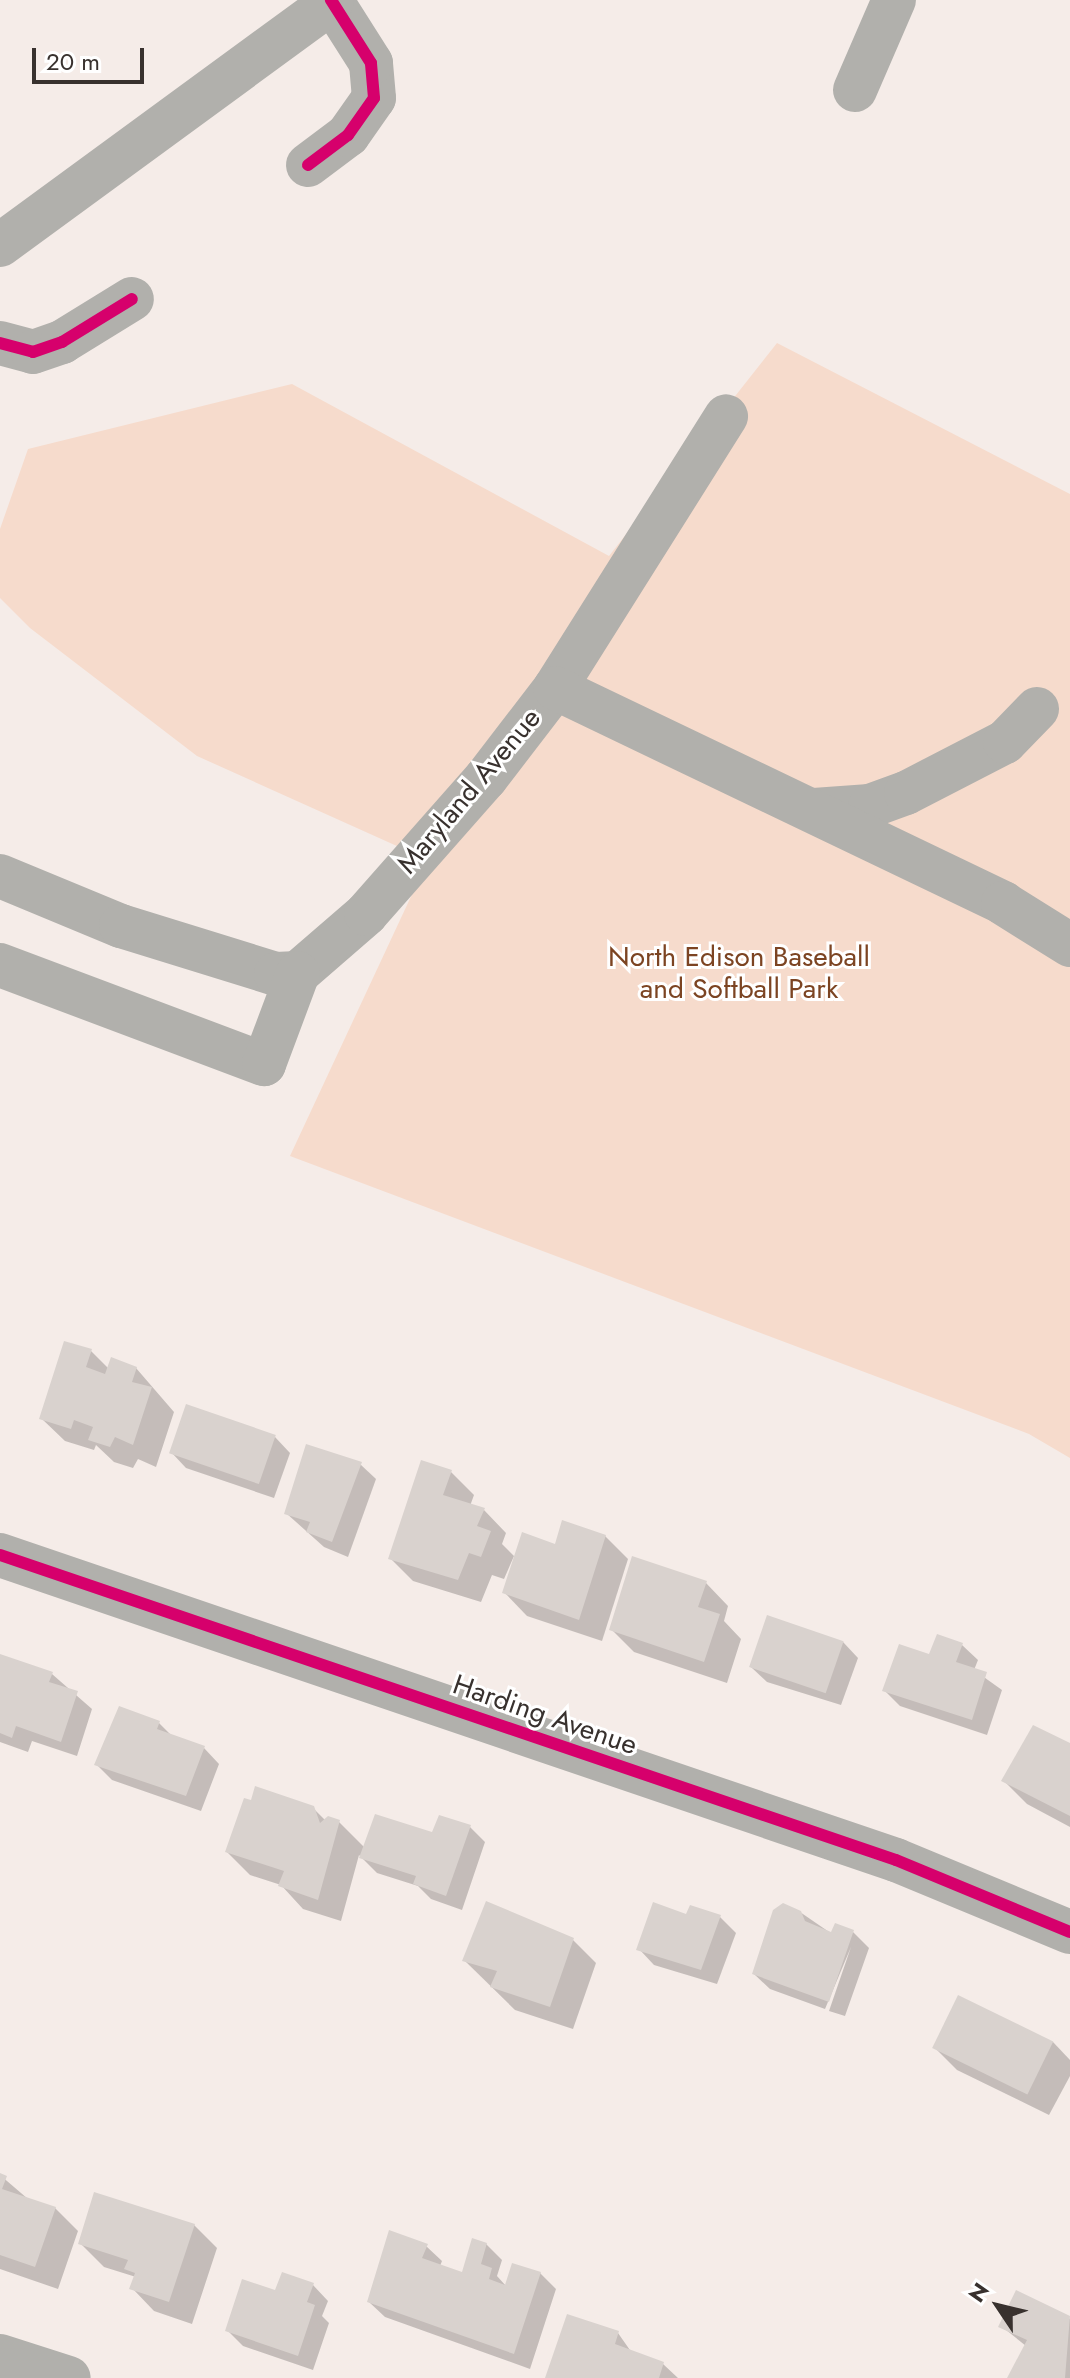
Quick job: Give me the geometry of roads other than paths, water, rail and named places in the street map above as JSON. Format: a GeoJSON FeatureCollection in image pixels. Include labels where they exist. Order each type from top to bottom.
{"type":"FeatureCollection","features":[{"type":"Feature","properties":{"kind":"street"},"geometry":{"type":"LineString","coordinates":[[855,90],[894,0]]}},
{"type":"Feature","properties":{"kind":"street"},"geometry":{"type":"LineString","coordinates":[[0,245],[331,1],[371,63],[374,98],[348,135],[308,165]]}},
{"type":"Feature","properties":{"kind":"street"},"geometry":{"type":"LineString","coordinates":[[0,343],[33,352],[62,342],[132,299]]}},
{"type":"Feature","properties":{"kind":"street"},"geometry":{"type":"LineString","coordinates":[[555,688],[726,416]]}},
{"type":"Feature","properties":{"kind":"street","name":"Maryland Avenue"},"geometry":{"type":"LineString","coordinates":[[298,973],[366,914],[486,778],[555,688],[1003,903],[1070,945]]}},
{"type":"Feature","properties":{"kind":"street"},"geometry":{"type":"LineString","coordinates":[[814,810],[870,806],[906,793],[1005,742],[1037,709]]}},
{"type":"Feature","properties":{"kind":"street"},"geometry":{"type":"LineString","coordinates":[[0,876],[121,926],[276,974],[298,973],[264,1064],[0,965]]}},
{"type":"Feature","properties":{"kind":"street","name":"Harding Avenue"},"geometry":{"type":"LineString","coordinates":[[0,1555],[896,1860],[1070,1932]]}},
{"type":"Feature","properties":{"kind":"street"},"geometry":{"type":"LineString","coordinates":[[0,2356],[69,2378]]}},
{"type":"Feature","properties":{"kind":"park label","name":"North Edison Baseball and Softball Park"},"geometry":{"type":"Point","coordinates":[739,973]}}]}
